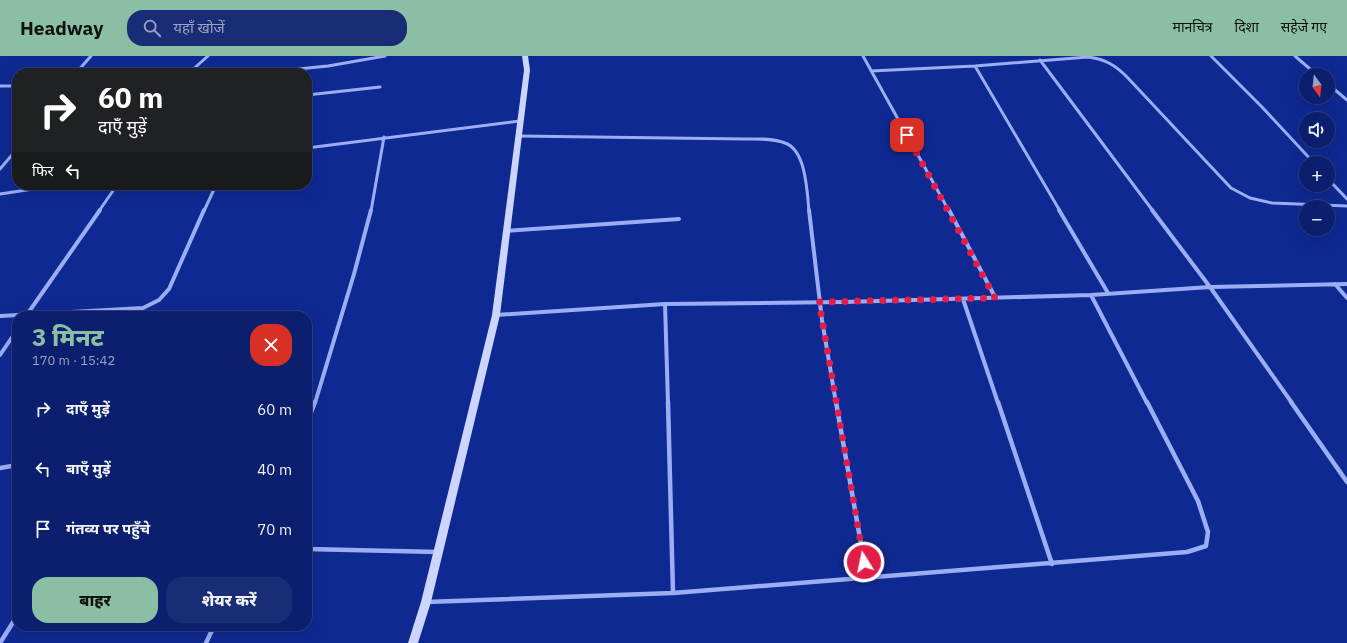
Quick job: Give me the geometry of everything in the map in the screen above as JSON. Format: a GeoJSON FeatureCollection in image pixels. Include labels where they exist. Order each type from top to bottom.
{"type":"FeatureCollection","features":[{"type":"Feature","properties":{"kind":"main road"},"geometry":{"type":"LineString","coordinates":[[413,643],[426,602],[496,314],[527,70],[525,56]]}},
{"type":"Feature","properties":{"kind":"street"},"geometry":{"type":"LineString","coordinates":[[80,68],[90,56]]}},
{"type":"Feature","properties":{"kind":"street"},"geometry":{"type":"LineString","coordinates":[[195,68],[208,56]]}},
{"type":"Feature","properties":{"kind":"street"},"geometry":{"type":"LineString","coordinates":[[311,68],[385,56]]}},
{"type":"Feature","properties":{"kind":"street"},"geometry":{"type":"LineString","coordinates":[[863,56],[936,186],[995,298]]}},
{"type":"Feature","properties":{"kind":"street"},"geometry":{"type":"LineString","coordinates":[[1211,56],[1262,107],[1308,156]]}},
{"type":"Feature","properties":{"kind":"street"},"geometry":{"type":"LineString","coordinates":[[1295,56],[1309,68]]}},
{"type":"Feature","properties":{"kind":"street"},"geometry":{"type":"LineString","coordinates":[[871,71],[975,66],[1088,57],[1102,58],[1114,64],[1231,188],[1250,198],[1272,203],[1347,206]]}},
{"type":"Feature","properties":{"kind":"street"},"geometry":{"type":"LineString","coordinates":[[1040,60],[1210,287],[1347,482]]}},
{"type":"Feature","properties":{"kind":"street"},"geometry":{"type":"LineString","coordinates":[[975,66],[1108,293]]}},
{"type":"Feature","properties":{"kind":"street"},"geometry":{"type":"LineString","coordinates":[[0,86],[12,86]]}},
{"type":"Feature","properties":{"kind":"street"},"geometry":{"type":"LineString","coordinates":[[312,94],[380,87]]}},
{"type":"Feature","properties":{"kind":"street"},"geometry":{"type":"LineString","coordinates":[[1335,90],[1347,100]]}},
{"type":"Feature","properties":{"kind":"street"},"geometry":{"type":"LineString","coordinates":[[312,147],[520,121]]}},
{"type":"Feature","properties":{"kind":"street"},"geometry":{"type":"LineString","coordinates":[[519,136],[744,139],[778,141],[791,145],[797,151],[801,163],[809,216],[819,302],[867,578]]}},
{"type":"Feature","properties":{"kind":"street"},"geometry":{"type":"LineString","coordinates":[[312,411],[347,298],[373,202],[380,169],[384,137]]}},
{"type":"Feature","properties":{"kind":"street"},"geometry":{"type":"LineString","coordinates":[[0,169],[12,154]]}},
{"type":"Feature","properties":{"kind":"street"},"geometry":{"type":"LineString","coordinates":[[1335,186],[1347,199]]}},
{"type":"Feature","properties":{"kind":"street"},"geometry":{"type":"LineString","coordinates":[[0,194],[27,190]]}},
{"type":"Feature","properties":{"kind":"street"},"geometry":{"type":"LineString","coordinates":[[29,311],[114,190]]}},
{"type":"Feature","properties":{"kind":"street"},"geometry":{"type":"LineString","coordinates":[[99,311],[143,308],[159,300],[169,289],[214,190]]}},
{"type":"Feature","properties":{"kind":"street"},"geometry":{"type":"LineString","coordinates":[[506,231],[680,219]]}},
{"type":"Feature","properties":{"kind":"street"},"geometry":{"type":"LineString","coordinates":[[1335,284],[1347,298]]}},
{"type":"Feature","properties":{"kind":"street"},"geometry":{"type":"LineString","coordinates":[[496,314],[665,304],[995,298],[1091,295],[1210,287],[1347,284]]}},
{"type":"Feature","properties":{"kind":"street"},"geometry":{"type":"LineString","coordinates":[[426,602],[673,593],[1052,564],[1187,552],[1206,546],[1208,532],[1198,501],[1091,295]]}},
{"type":"Feature","properties":{"kind":"street"},"geometry":{"type":"LineString","coordinates":[[963,298],[1052,564]]}},
{"type":"Feature","properties":{"kind":"street"},"geometry":{"type":"LineString","coordinates":[[665,304],[673,593]]}},
{"type":"Feature","properties":{"kind":"street"},"geometry":{"type":"LineString","coordinates":[[0,316],[12,316]]}},
{"type":"Feature","properties":{"kind":"street"},"geometry":{"type":"LineString","coordinates":[[0,355],[12,337]]}},
{"type":"Feature","properties":{"kind":"street"},"geometry":{"type":"LineString","coordinates":[[0,468],[12,465]]}},
{"type":"Feature","properties":{"kind":"street"},"geometry":{"type":"LineString","coordinates":[[312,549],[438,552]]}},
{"type":"Feature","properties":{"kind":"street"},"geometry":{"type":"LineString","coordinates":[[0,642],[12,624]]}},
{"type":"Feature","properties":{"kind":"street"},"geometry":{"type":"LineString","coordinates":[[206,643],[212,631]]}},
{"type":"Feature","properties":{"kind":"route"},"geometry":{"type":"LineString","coordinates":[[864,562],[819,302],[995,298],[936,186],[907,135]]}}]}
